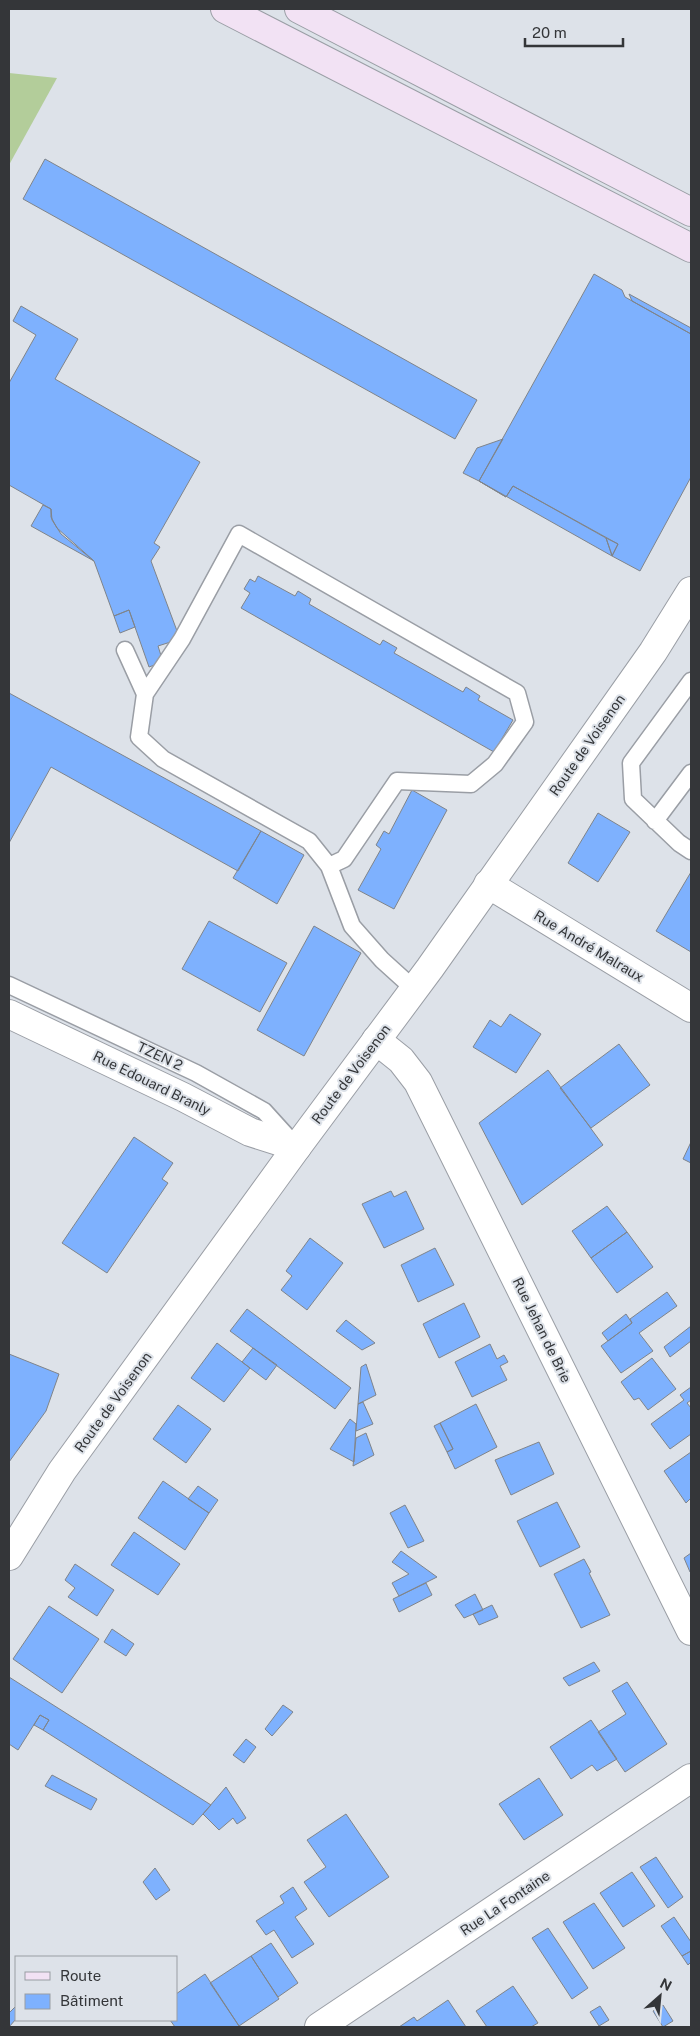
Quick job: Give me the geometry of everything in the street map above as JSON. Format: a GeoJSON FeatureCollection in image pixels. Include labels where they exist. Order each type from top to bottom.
{"type":"FeatureCollection","features":[{"type":"Feature","properties":{"kind":"main road"},"geometry":{"type":"LineString","coordinates":[[225,9],[691,248]]}},
{"type":"Feature","properties":{"kind":"main road"},"geometry":{"type":"LineString","coordinates":[[299,9],[691,212]]}},
{"type":"Feature","properties":{"kind":"street","name":"Route de Voisenon"},"geometry":{"type":"LineString","coordinates":[[9,1556],[62,1471],[296,1148],[414,989],[653,652],[691,591]]}},
{"type":"Feature","properties":{"kind":"street","name":"Rue André Malraux"},"geometry":{"type":"LineString","coordinates":[[488,884],[691,1008]]}},
{"type":"Feature","properties":{"kind":"street","name":"Rue Edouard Branly"},"geometry":{"type":"LineString","coordinates":[[9,1014],[183,1097],[250,1132],[296,1148]]}},
{"type":"Feature","properties":{"kind":"street","name":"Rue Jehan de Brie"},"geometry":{"type":"LineString","coordinates":[[376,1040],[400,1060],[418,1082],[691,1631]]}},
{"type":"Feature","properties":{"kind":"street","name":"Rue La Fontaine"},"geometry":{"type":"LineString","coordinates":[[319,2027],[691,1778]]}},
{"type":"Feature","properties":{"kind":"lane"},"geometry":{"type":"LineString","coordinates":[[329,866],[344,859],[396,781],[471,784],[495,764],[526,722],[517,693],[239,534],[182,639],[145,694],[139,737],[163,759],[309,841],[329,866],[352,926],[382,960],[414,989]]}},
{"type":"Feature","properties":{"kind":"lane"},"geometry":{"type":"LineString","coordinates":[[125,650],[145,694]]}},
{"type":"Feature","properties":{"kind":"lane"},"geometry":{"type":"LineString","coordinates":[[691,681],[631,763],[633,800],[679,843],[691,851]]}},
{"type":"Feature","properties":{"kind":"lane"},"geometry":{"type":"LineString","coordinates":[[655,821],[691,773]]}},
{"type":"Feature","properties":{"kind":"lane","name":"TZEN 2"},"geometry":{"type":"LineString","coordinates":[[9,985],[196,1073],[264,1111],[296,1148]]}},
{"type":"Feature","properties":{"kind":"green space"},"geometry":{"type":"Polygon","coordinates":[[[9,73],[57,78],[9,165],[9,73]]]}},
{"type":"Feature","properties":{"kind":"building"},"geometry":{"type":"Polygon","coordinates":[[[45,159],[477,400],[455,439],[23,199],[45,159]]]}},
{"type":"Feature","properties":{"kind":"building"},"geometry":{"type":"Polygon","coordinates":[[[594,274],[622,290],[625,297],[691,334],[691,477],[640,571],[612,556],[618,544],[513,486],[506,497],[479,481],[594,274]]]}},
{"type":"Feature","properties":{"kind":"building"},"geometry":{"type":"Polygon","coordinates":[[[629,294],[691,328],[691,334],[632,301],[629,294]]]}},
{"type":"Feature","properties":{"kind":"building"},"geometry":{"type":"Polygon","coordinates":[[[21,306],[78,339],[55,379],[200,462],[154,543],[160,547],[151,561],[180,639],[158,646],[163,662],[149,667],[129,610],[114,616],[94,561],[57,528],[51,517],[51,509],[9,485],[9,383],[36,335],[13,321],[21,306]]]}},
{"type":"Feature","properties":{"kind":"building"},"geometry":{"type":"Polygon","coordinates":[[[503,439],[479,481],[463,473],[477,448],[503,439]]]}},
{"type":"Feature","properties":{"kind":"building"},"geometry":{"type":"Polygon","coordinates":[[[513,486],[606,538],[612,556],[506,496],[513,486]]]}},
{"type":"Feature","properties":{"kind":"building"},"geometry":{"type":"Polygon","coordinates":[[[43,505],[51,509],[52,520],[61,534],[94,561],[31,526],[43,505]]]}},
{"type":"Feature","properties":{"kind":"building"},"geometry":{"type":"Polygon","coordinates":[[[606,538],[618,544],[612,556],[612,555],[606,538]]]}},
{"type":"Feature","properties":{"kind":"building"},"geometry":{"type":"Polygon","coordinates":[[[258,576],[295,596],[298,591],[311,599],[309,604],[380,645],[383,640],[397,648],[394,653],[463,692],[466,687],[480,696],[478,700],[513,720],[494,752],[241,608],[250,593],[244,589],[250,579],[255,582],[258,576]]]}},
{"type":"Feature","properties":{"kind":"building"},"geometry":{"type":"Polygon","coordinates":[[[129,610],[135,627],[120,633],[114,616],[129,610]]]}},
{"type":"Feature","properties":{"kind":"building"},"geometry":{"type":"Polygon","coordinates":[[[9,693],[261,831],[238,871],[51,767],[9,843],[9,693]]]}},
{"type":"Feature","properties":{"kind":"building"},"geometry":{"type":"Polygon","coordinates":[[[412,790],[447,810],[394,909],[358,890],[381,849],[376,845],[384,831],[389,834],[412,790]]]}},
{"type":"Feature","properties":{"kind":"building"},"geometry":{"type":"Polygon","coordinates":[[[598,813],[630,832],[598,882],[568,863],[598,813]]]}},
{"type":"Feature","properties":{"kind":"building"},"geometry":{"type":"Polygon","coordinates":[[[261,831],[304,855],[277,904],[233,878],[261,831]]]}},
{"type":"Feature","properties":{"kind":"building"},"geometry":{"type":"Polygon","coordinates":[[[691,872],[691,952],[656,931],[691,872]]]}},
{"type":"Feature","properties":{"kind":"building"},"geometry":{"type":"Polygon","coordinates":[[[209,921],[287,963],[260,1012],[182,969],[209,921]]]}},
{"type":"Feature","properties":{"kind":"building"},"geometry":{"type":"Polygon","coordinates":[[[314,926],[361,953],[304,1056],[257,1030],[314,926]]]}},
{"type":"Feature","properties":{"kind":"building"},"geometry":{"type":"Polygon","coordinates":[[[510,1014],[541,1034],[516,1073],[473,1047],[490,1020],[501,1027],[510,1014]]]}},
{"type":"Feature","properties":{"kind":"building"},"geometry":{"type":"Polygon","coordinates":[[[619,1044],[650,1085],[591,1128],[560,1088],[619,1044]]]}},
{"type":"Feature","properties":{"kind":"building"},"geometry":{"type":"Polygon","coordinates":[[[548,1070],[603,1145],[522,1205],[479,1123],[548,1070]]]}},
{"type":"Feature","properties":{"kind":"building"},"geometry":{"type":"Polygon","coordinates":[[[134,1137],[173,1163],[162,1179],[168,1183],[107,1273],[62,1243],[134,1137]]]}},
{"type":"Feature","properties":{"kind":"building"},"geometry":{"type":"Polygon","coordinates":[[[691,1142],[691,1163],[683,1159],[691,1142]]]}},
{"type":"Feature","properties":{"kind":"building"},"geometry":{"type":"Polygon","coordinates":[[[391,1191],[394,1197],[406,1191],[424,1229],[384,1248],[362,1204],[391,1191]]]}},
{"type":"Feature","properties":{"kind":"building"},"geometry":{"type":"Polygon","coordinates":[[[607,1206],[627,1232],[591,1258],[572,1231],[607,1206]]]}},
{"type":"Feature","properties":{"kind":"building"},"geometry":{"type":"Polygon","coordinates":[[[627,1232],[653,1267],[617,1293],[591,1258],[627,1232]]]}},
{"type":"Feature","properties":{"kind":"building"},"geometry":{"type":"Polygon","coordinates":[[[310,1238],[343,1263],[307,1310],[281,1290],[292,1276],[286,1271],[310,1238]]]}},
{"type":"Feature","properties":{"kind":"building"},"geometry":{"type":"Polygon","coordinates":[[[435,1248],[454,1285],[418,1302],[401,1265],[435,1248]]]}},
{"type":"Feature","properties":{"kind":"building"},"geometry":{"type":"Polygon","coordinates":[[[667,1292],[677,1306],[639,1333],[653,1351],[621,1373],[601,1346],[632,1323],[630,1319],[667,1292]]]}},
{"type":"Feature","properties":{"kind":"building"},"geometry":{"type":"Polygon","coordinates":[[[464,1303],[480,1337],[439,1358],[423,1324],[464,1303]]]}},
{"type":"Feature","properties":{"kind":"building"},"geometry":{"type":"Polygon","coordinates":[[[247,1309],[351,1388],[335,1409],[230,1331],[247,1309]]]}},
{"type":"Feature","properties":{"kind":"building"},"geometry":{"type":"Polygon","coordinates":[[[626,1314],[632,1323],[608,1341],[602,1333],[626,1314]]]}},
{"type":"Feature","properties":{"kind":"building"},"geometry":{"type":"Polygon","coordinates":[[[346,1320],[375,1343],[362,1350],[336,1331],[346,1320]]]}},
{"type":"Feature","properties":{"kind":"building"},"geometry":{"type":"Polygon","coordinates":[[[691,1326],[691,1341],[670,1357],[664,1347],[691,1326]]]}},
{"type":"Feature","properties":{"kind":"building"},"geometry":{"type":"Polygon","coordinates":[[[217,1343],[250,1368],[224,1402],[191,1378],[217,1343]]]}},
{"type":"Feature","properties":{"kind":"building"},"geometry":{"type":"Polygon","coordinates":[[[490,1344],[497,1359],[504,1355],[508,1362],[500,1366],[507,1380],[472,1397],[455,1362],[490,1344]]]}},
{"type":"Feature","properties":{"kind":"building"},"geometry":{"type":"Polygon","coordinates":[[[253,1348],[277,1365],[266,1380],[242,1362],[253,1348]]]}},
{"type":"Feature","properties":{"kind":"building"},"geometry":{"type":"Polygon","coordinates":[[[9,1354],[59,1374],[46,1411],[9,1462],[9,1354]]]}},
{"type":"Feature","properties":{"kind":"building"},"geometry":{"type":"Polygon","coordinates":[[[652,1358],[676,1389],[648,1410],[639,1398],[634,1400],[621,1382],[652,1358]]]}},
{"type":"Feature","properties":{"kind":"building"},"geometry":{"type":"Polygon","coordinates":[[[366,1364],[376,1395],[358,1404],[361,1367],[366,1364]]]}},
{"type":"Feature","properties":{"kind":"building"},"geometry":{"type":"Polygon","coordinates":[[[691,1387],[691,1400],[687,1403],[691,1408],[691,1434],[670,1449],[651,1424],[684,1400],[680,1395],[691,1387]]]}},
{"type":"Feature","properties":{"kind":"building"},"geometry":{"type":"Polygon","coordinates":[[[363,1402],[373,1424],[356,1431],[358,1404],[363,1402]]]}},
{"type":"Feature","properties":{"kind":"building"},"geometry":{"type":"Polygon","coordinates":[[[476,1404],[497,1447],[455,1469],[447,1452],[453,1449],[440,1423],[476,1404]]]}},
{"type":"Feature","properties":{"kind":"building"},"geometry":{"type":"Polygon","coordinates":[[[178,1405],[211,1429],[186,1463],[153,1439],[178,1405]]]}},
{"type":"Feature","properties":{"kind":"building"},"geometry":{"type":"Polygon","coordinates":[[[350,1419],[356,1424],[354,1462],[330,1449],[350,1419]]]}},
{"type":"Feature","properties":{"kind":"building"},"geometry":{"type":"Polygon","coordinates":[[[440,1423],[453,1449],[447,1452],[434,1426],[440,1423]]]}},
{"type":"Feature","properties":{"kind":"building"},"geometry":{"type":"Polygon","coordinates":[[[366,1433],[374,1455],[353,1466],[356,1438],[366,1433]]]}},
{"type":"Feature","properties":{"kind":"building"},"geometry":{"type":"Polygon","coordinates":[[[539,1442],[554,1474],[511,1495],[495,1460],[539,1442]]]}},
{"type":"Feature","properties":{"kind":"building"},"geometry":{"type":"Polygon","coordinates":[[[691,1452],[691,1498],[686,1503],[664,1471],[691,1452]]]}},
{"type":"Feature","properties":{"kind":"building"},"geometry":{"type":"Polygon","coordinates":[[[163,1481],[209,1513],[185,1550],[138,1518],[163,1481]]]}},
{"type":"Feature","properties":{"kind":"building"},"geometry":{"type":"Polygon","coordinates":[[[198,1486],[218,1500],[209,1513],[188,1499],[198,1486]]]}},
{"type":"Feature","properties":{"kind":"building"},"geometry":{"type":"Polygon","coordinates":[[[557,1502],[580,1547],[540,1567],[517,1521],[557,1502]]]}},
{"type":"Feature","properties":{"kind":"building"},"geometry":{"type":"Polygon","coordinates":[[[405,1505],[424,1541],[408,1548],[390,1513],[405,1505]]]}},
{"type":"Feature","properties":{"kind":"building"},"geometry":{"type":"Polygon","coordinates":[[[134,1532],[180,1564],[158,1595],[111,1565],[134,1532]]]}},
{"type":"Feature","properties":{"kind":"building"},"geometry":{"type":"Polygon","coordinates":[[[401,1551],[437,1577],[399,1596],[392,1583],[409,1574],[392,1562],[401,1551]]]}},
{"type":"Feature","properties":{"kind":"building"},"geometry":{"type":"Polygon","coordinates":[[[691,1553],[691,1571],[690,1572],[684,1558],[691,1553]]]}},
{"type":"Feature","properties":{"kind":"building"},"geometry":{"type":"Polygon","coordinates":[[[584,1559],[610,1615],[581,1628],[554,1574],[584,1559]]]}},
{"type":"Feature","properties":{"kind":"building"},"geometry":{"type":"Polygon","coordinates":[[[75,1564],[114,1590],[97,1616],[68,1597],[75,1588],[65,1580],[75,1564]]]}},
{"type":"Feature","properties":{"kind":"building"},"geometry":{"type":"Polygon","coordinates":[[[426,1583],[432,1595],[399,1612],[393,1599],[426,1583]]]}},
{"type":"Feature","properties":{"kind":"building"},"geometry":{"type":"Polygon","coordinates":[[[475,1594],[483,1610],[464,1618],[455,1605],[475,1594]]]}},
{"type":"Feature","properties":{"kind":"building"},"geometry":{"type":"Polygon","coordinates":[[[492,1605],[498,1617],[479,1625],[473,1614],[492,1605]]]}},
{"type":"Feature","properties":{"kind":"building"},"geometry":{"type":"Polygon","coordinates":[[[49,1606],[99,1639],[62,1693],[13,1659],[49,1606]]]}},
{"type":"Feature","properties":{"kind":"building"},"geometry":{"type":"Polygon","coordinates":[[[112,1629],[134,1644],[126,1656],[104,1642],[112,1629]]]}},
{"type":"Feature","properties":{"kind":"building"},"geometry":{"type":"Polygon","coordinates":[[[594,1662],[600,1671],[569,1686],[563,1678],[594,1662]]]}},
{"type":"Feature","properties":{"kind":"building"},"geometry":{"type":"Polygon","coordinates":[[[9,1677],[211,1805],[193,1825],[43,1730],[49,1720],[40,1715],[18,1750],[9,1744],[9,1677]]]}},
{"type":"Feature","properties":{"kind":"building"},"geometry":{"type":"Polygon","coordinates":[[[627,1682],[667,1744],[625,1772],[598,1732],[626,1714],[612,1691],[627,1682]]]}},
{"type":"Feature","properties":{"kind":"building"},"geometry":{"type":"Polygon","coordinates":[[[283,1705],[293,1712],[272,1736],[265,1729],[283,1705]]]}},
{"type":"Feature","properties":{"kind":"building"},"geometry":{"type":"Polygon","coordinates":[[[40,1715],[49,1720],[43,1730],[34,1725],[40,1715]]]}},
{"type":"Feature","properties":{"kind":"building"},"geometry":{"type":"Polygon","coordinates":[[[591,1720],[617,1759],[597,1771],[592,1765],[571,1779],[550,1747],[591,1720]]]}},
{"type":"Feature","properties":{"kind":"building"},"geometry":{"type":"Polygon","coordinates":[[[246,1739],[256,1747],[244,1763],[233,1755],[246,1739]]]}},
{"type":"Feature","properties":{"kind":"building"},"geometry":{"type":"Polygon","coordinates":[[[52,1775],[97,1799],[91,1810],[45,1786],[52,1775]]]}},
{"type":"Feature","properties":{"kind":"building"},"geometry":{"type":"Polygon","coordinates":[[[539,1778],[563,1815],[524,1840],[499,1804],[539,1778]]]}},
{"type":"Feature","properties":{"kind":"building"},"geometry":{"type":"Polygon","coordinates":[[[226,1787],[246,1818],[237,1824],[233,1818],[219,1830],[203,1814],[226,1787]]]}},
{"type":"Feature","properties":{"kind":"building"},"geometry":{"type":"Polygon","coordinates":[[[346,1814],[389,1877],[329,1917],[304,1882],[326,1867],[307,1840],[346,1814]]]}},
{"type":"Feature","properties":{"kind":"building"},"geometry":{"type":"Polygon","coordinates":[[[656,1857],[683,1897],[668,1908],[640,1867],[656,1857]]]}},
{"type":"Feature","properties":{"kind":"building"},"geometry":{"type":"Polygon","coordinates":[[[155,1868],[170,1890],[156,1900],[143,1882],[155,1868]]]}},
{"type":"Feature","properties":{"kind":"building"},"geometry":{"type":"Polygon","coordinates":[[[632,1872],[655,1906],[623,1927],[600,1893],[632,1872]]]}},
{"type":"Feature","properties":{"kind":"building"},"geometry":{"type":"Polygon","coordinates":[[[293,1887],[307,1909],[295,1917],[314,1944],[292,1958],[274,1930],[266,1935],[256,1921],[284,1903],[280,1896],[293,1887]]]}},
{"type":"Feature","properties":{"kind":"building"},"geometry":{"type":"Polygon","coordinates":[[[594,1903],[625,1948],[593,1969],[563,1922],[594,1903]]]}},
{"type":"Feature","properties":{"kind":"building"},"geometry":{"type":"Polygon","coordinates":[[[674,1917],[691,1942],[691,1951],[682,1956],[661,1926],[674,1917]]]}},
{"type":"Feature","properties":{"kind":"building"},"geometry":{"type":"Polygon","coordinates":[[[548,1928],[588,1988],[572,1999],[532,1938],[548,1928]]]}},
{"type":"Feature","properties":{"kind":"building"},"geometry":{"type":"Polygon","coordinates":[[[271,1943],[298,1983],[278,1997],[251,1956],[271,1943]]]}},
{"type":"Feature","properties":{"kind":"building"},"geometry":{"type":"Polygon","coordinates":[[[691,1951],[691,1962],[688,1965],[682,1956],[691,1951]]]}},
{"type":"Feature","properties":{"kind":"building"},"geometry":{"type":"Polygon","coordinates":[[[251,1956],[279,1999],[239,2026],[210,1983],[251,1956]]]}},
{"type":"Feature","properties":{"kind":"building"},"geometry":{"type":"Polygon","coordinates":[[[205,1974],[239,2026],[175,2027],[171,2021],[178,2021],[178,1993],[205,1974]]]}},
{"type":"Feature","properties":{"kind":"building"},"geometry":{"type":"Polygon","coordinates":[[[513,1986],[538,2023],[531,2027],[487,2027],[476,2011],[513,1986]]]}},
{"type":"Feature","properties":{"kind":"building"},"geometry":{"type":"Polygon","coordinates":[[[448,2000],[466,2027],[399,2027],[414,2017],[417,2021],[448,2000]]]}},
{"type":"Feature","properties":{"kind":"building"},"geometry":{"type":"Polygon","coordinates":[[[663,2005],[673,2021],[663,2027],[653,2011],[663,2005]]]}},
{"type":"Feature","properties":{"kind":"building"},"geometry":{"type":"Polygon","coordinates":[[[600,2006],[609,2020],[599,2026],[590,2012],[600,2006]]]}},
{"type":"Feature","properties":{"kind":"building"},"geometry":{"type":"Polygon","coordinates":[[[15,2007],[15,2020],[9,2027],[9,2013],[15,2007]]]}}]}
